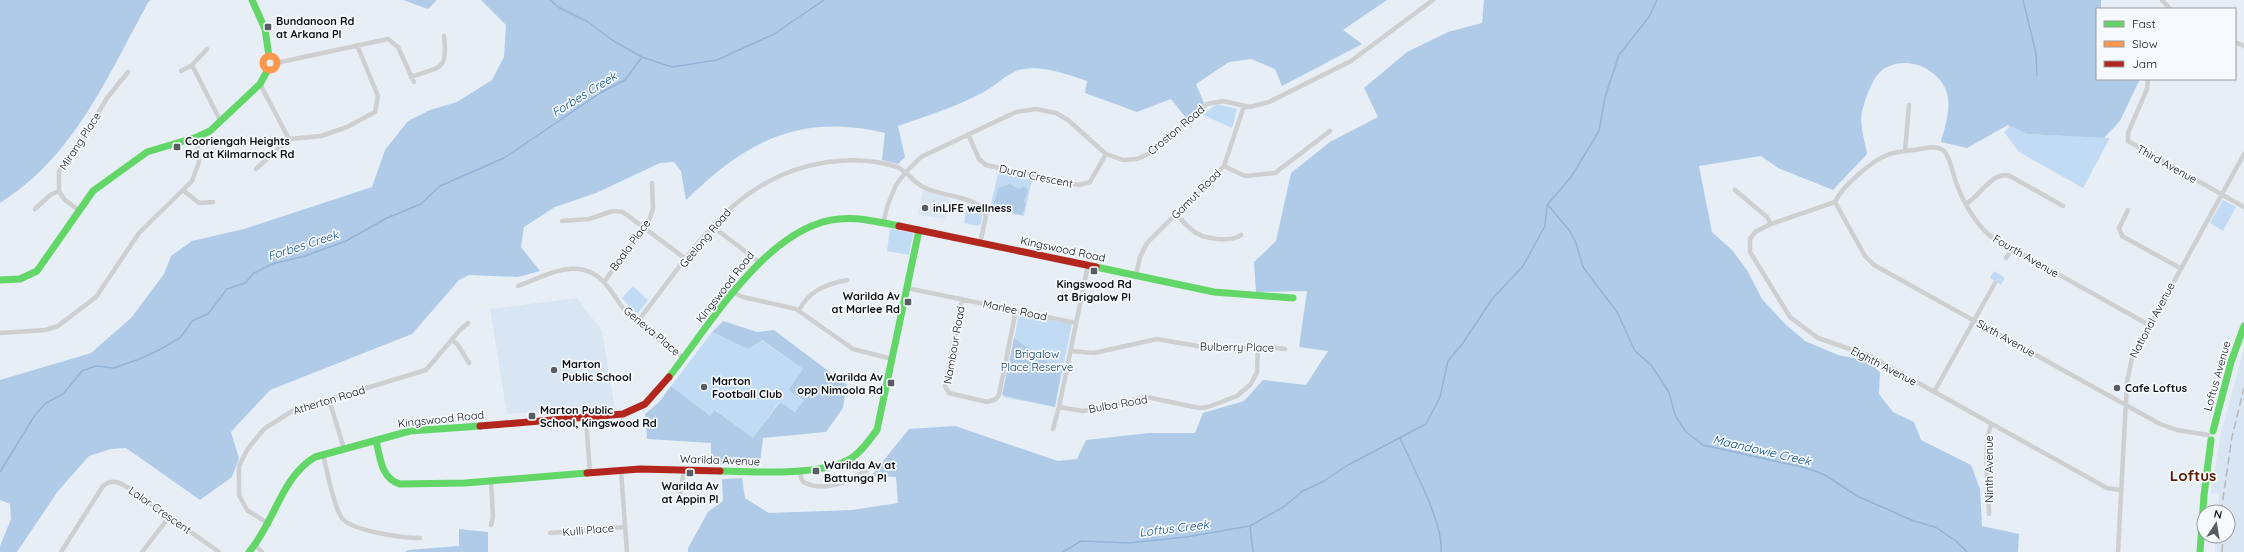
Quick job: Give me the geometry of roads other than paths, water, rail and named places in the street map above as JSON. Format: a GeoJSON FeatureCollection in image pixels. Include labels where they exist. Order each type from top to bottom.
{"type":"FeatureCollection","features":[{"type":"Feature","properties":{"kind":"street"},"geometry":{"type":"LineString","coordinates":[[253,0],[264,29],[269,56]]}},
{"type":"Feature","properties":{"kind":"street","name":"Croston Road"},"geometry":{"type":"LineString","coordinates":[[883,223],[891,195],[905,172],[927,154],[1016,112],[1042,110],[1068,120],[1106,154],[1128,160],[1142,158],[1155,150],[1207,104],[1223,101],[1244,106],[1269,102],[1351,62],[1433,0]]}},
{"type":"Feature","properties":{"kind":"street"},"geometry":{"type":"LineString","coordinates":[[2162,0],[2169,8]]}},
{"type":"Feature","properties":{"kind":"street"},"geometry":{"type":"LineString","coordinates":[[411,77],[441,66],[447,57],[444,36]]}},
{"type":"Feature","properties":{"kind":"street"},"geometry":{"type":"LineString","coordinates":[[276,63],[384,39],[392,40],[398,47],[414,82]]}},
{"type":"Feature","properties":{"kind":"street"},"geometry":{"type":"LineString","coordinates":[[256,170],[289,139],[321,136],[346,127],[374,112],[378,96],[357,45]]}},
{"type":"Feature","properties":{"kind":"street"},"geometry":{"type":"LineString","coordinates":[[181,71],[192,65],[207,49]]}},
{"type":"Feature","properties":{"kind":"street"},"geometry":{"type":"LineString","coordinates":[[0,280],[20,279],[37,271],[56,246],[78,210],[93,191],[142,155],[152,150],[197,137],[221,122],[260,84],[267,71],[274,69],[276,63],[274,58],[269,56]]}},
{"type":"Feature","properties":{"kind":"street"},"geometry":{"type":"LineString","coordinates":[[267,71],[263,64],[265,58],[269,56]]}},
{"type":"Feature","properties":{"kind":"street"},"geometry":{"type":"LineString","coordinates":[[192,65],[221,122]]}},
{"type":"Feature","properties":{"kind":"street","name":"Mirang Place"},"geometry":{"type":"LineString","coordinates":[[59,191],[60,171],[87,132],[107,98],[128,72]]}},
{"type":"Feature","properties":{"kind":"street","name":"Third Avenue"},"geometry":{"type":"LineString","coordinates":[[2148,80],[2147,89],[2128,133],[2128,141],[2244,207]]}},
{"type":"Feature","properties":{"kind":"street"},"geometry":{"type":"LineString","coordinates":[[260,84],[289,139]]}},
{"type":"Feature","properties":{"kind":"street"},"geometry":{"type":"LineString","coordinates":[[1836,202],[1846,186],[1879,160],[1892,154],[1905,151],[1910,105]]}},
{"type":"Feature","properties":{"kind":"street","name":"Gamut Road"},"geometry":{"type":"LineString","coordinates":[[1136,275],[1140,257],[1146,243],[1224,166],[1244,106]]}},
{"type":"Feature","properties":{"kind":"street"},"geometry":{"type":"LineString","coordinates":[[1224,166],[1245,176],[1275,173],[1330,131]]}},
{"type":"Feature","properties":{"kind":"street","name":"Dural Crescent"},"geometry":{"type":"LineString","coordinates":[[968,134],[979,159],[986,165],[1079,185],[1090,182],[1106,154]]}},
{"type":"Feature","properties":{"kind":"street"},"geometry":{"type":"LineString","coordinates":[[0,331],[51,328],[58,326],[96,297],[138,233],[184,191],[192,181],[198,170],[199,149],[197,137]]}},
{"type":"Feature","properties":{"kind":"street","name":"Fourth Avenue"},"geometry":{"type":"LineString","coordinates":[[1905,151],[1928,148],[1942,150],[1946,155],[1966,204],[1983,229],[1990,236],[2149,325]]}},
{"type":"Feature","properties":{"kind":"street","name":"National Avenue"},"geometry":{"type":"LineString","coordinates":[[2118,552],[2120,490],[2128,368],[2149,325],[2244,154]]}},
{"type":"Feature","properties":{"kind":"street","name":"Geelong Road"},"geometry":{"type":"LineString","coordinates":[[637,322],[712,226],[731,206],[758,186],[800,168],[832,162],[864,161],[893,166],[905,172]]}},
{"type":"Feature","properties":{"kind":"street"},"geometry":{"type":"LineString","coordinates":[[905,172],[910,179],[923,187],[980,206],[986,216],[980,243]]}},
{"type":"Feature","properties":{"kind":"street"},"geometry":{"type":"LineString","coordinates":[[1966,204],[1975,198],[1995,177],[2003,174],[2010,176],[2063,206]]}},
{"type":"Feature","properties":{"kind":"street","name":"Boala Place"},"geometry":{"type":"LineString","coordinates":[[604,282],[644,228],[653,209],[652,183]]}},
{"type":"Feature","properties":{"kind":"street"},"geometry":{"type":"LineString","coordinates":[[1735,190],[1767,217],[1771,224]]}},
{"type":"Feature","properties":{"kind":"street"},"geometry":{"type":"LineString","coordinates":[[35,209],[50,195],[59,191],[64,199],[78,210]]}},
{"type":"Feature","properties":{"kind":"street"},"geometry":{"type":"LineString","coordinates":[[184,191],[199,203],[213,202]]}},
{"type":"Feature","properties":{"kind":"street","name":"Eighth Avenue"},"geometry":{"type":"LineString","coordinates":[[1836,202],[1771,224],[1752,235],[1749,248],[1790,317],[1818,338],[1861,352],[2107,488],[2120,490]]}},
{"type":"Feature","properties":{"kind":"street","name":"Sixth Avenue"},"geometry":{"type":"LineString","coordinates":[[1836,202],[1869,260],[1973,320],[2168,428],[2211,435]]}},
{"type":"Feature","properties":{"kind":"street"},"geometry":{"type":"LineString","coordinates":[[2128,210],[2119,228],[2122,236],[2180,268]]}},
{"type":"Feature","properties":{"kind":"street"},"geometry":{"type":"LineString","coordinates":[[562,221],[589,219],[620,211],[686,259]]}},
{"type":"Feature","properties":{"kind":"street"},"geometry":{"type":"LineString","coordinates":[[1176,214],[1192,230],[1200,234],[1228,239],[1241,235]]}},
{"type":"Feature","properties":{"kind":"street","name":"Kingswood Road"},"geometry":{"type":"LineString","coordinates":[[249,552],[269,524],[285,488],[292,477],[309,460],[410,431],[620,415],[643,406],[655,395],[758,261],[783,240],[813,225],[850,219],[883,223],[1214,292],[1293,298]]}},
{"type":"Feature","properties":{"kind":"street"},"geometry":{"type":"LineString","coordinates":[[712,226],[758,261]]}},
{"type":"Feature","properties":{"kind":"street","name":"Warilda Avenue"},"geometry":{"type":"LineString","coordinates":[[376,440],[386,476],[394,483],[449,484],[621,471],[684,470],[761,472],[798,470],[837,465],[854,456],[867,443],[874,434],[879,422],[919,230]]}},
{"type":"Feature","properties":{"kind":"street"},"geometry":{"type":"LineString","coordinates":[[2006,258],[2012,249]]}},
{"type":"Feature","properties":{"kind":"street"},"geometry":{"type":"LineString","coordinates":[[1052,429],[1059,407],[1088,265]]}},
{"type":"Feature","properties":{"kind":"street","name":"Geneva Place"},"geometry":{"type":"LineString","coordinates":[[518,286],[563,269],[587,272],[604,282],[624,310],[637,322],[684,358]]}},
{"type":"Feature","properties":{"kind":"street"},"geometry":{"type":"LineString","coordinates":[[799,310],[809,297],[820,288],[833,282],[847,280]]}},
{"type":"Feature","properties":{"kind":"street"},"geometry":{"type":"LineString","coordinates":[[1934,392],[1995,283]]}},
{"type":"Feature","properties":{"kind":"street","name":"Marlee Road"},"geometry":{"type":"LineString","coordinates":[[907,288],[1076,323]]}},
{"type":"Feature","properties":{"kind":"street"},"geometry":{"type":"LineString","coordinates":[[734,293],[743,297],[799,310],[853,349],[892,359]]}},
{"type":"Feature","properties":{"kind":"street","name":"Nambour Road"},"geometry":{"type":"LineString","coordinates":[[962,299],[945,386],[949,393],[980,400],[991,402],[996,400],[999,395],[1016,310]]}},
{"type":"Feature","properties":{"kind":"street","name":"Atherton Road"},"geometry":{"type":"LineString","coordinates":[[269,524],[252,515],[241,502],[238,472],[243,457],[264,429],[279,418],[299,408],[426,370],[468,323]]}},
{"type":"Feature","properties":{"kind":"street","name":"Loftus Avenue"},"geometry":{"type":"LineString","coordinates":[[2200,552],[2202,509],[2211,435],[2231,362],[2244,326]]}},
{"type":"Feature","properties":{"kind":"street","name":"Bulberry Place"},"geometry":{"type":"LineString","coordinates":[[1070,351],[1094,353],[1157,339],[1203,347],[1258,347],[1285,349]]}},
{"type":"Feature","properties":{"kind":"street"},"geometry":{"type":"LineString","coordinates":[[452,340],[458,345],[469,363]]}},
{"type":"Feature","properties":{"kind":"street","name":"Bulba Road"},"geometry":{"type":"LineString","coordinates":[[1059,407],[1083,410],[1147,397],[1199,408],[1213,406],[1237,396],[1251,384],[1258,372],[1258,347]]}},
{"type":"Feature","properties":{"kind":"street"},"geometry":{"type":"LineString","coordinates":[[329,399],[344,449]]}},
{"type":"Feature","properties":{"kind":"street"},"geometry":{"type":"LineString","coordinates":[[586,418],[590,474]]}},
{"type":"Feature","properties":{"kind":"street","name":"Ninth Avenue"},"geometry":{"type":"LineString","coordinates":[[1989,514],[1988,454],[1989,432],[1992,424]]}},
{"type":"Feature","properties":{"kind":"street"},"geometry":{"type":"LineString","coordinates":[[323,455],[339,510],[346,523],[357,528],[403,537],[420,538]]}},
{"type":"Feature","properties":{"kind":"street"},"geometry":{"type":"LineString","coordinates":[[680,494],[684,470]]}},
{"type":"Feature","properties":{"kind":"street"},"geometry":{"type":"LineString","coordinates":[[798,470],[802,482],[823,486],[846,482],[867,470]]}},
{"type":"Feature","properties":{"kind":"street"},"geometry":{"type":"LineString","coordinates":[[621,471],[627,552]]}},
{"type":"Feature","properties":{"kind":"street"},"geometry":{"type":"LineString","coordinates":[[491,481],[493,517],[491,525]]}},
{"type":"Feature","properties":{"kind":"street","name":"Lalor Crescent"},"geometry":{"type":"LineString","coordinates":[[61,552],[103,486],[108,482],[116,482],[124,485],[219,552]]}},
{"type":"Feature","properties":{"kind":"street"},"geometry":{"type":"LineString","coordinates":[[142,552],[169,517]]}},
{"type":"Feature","properties":{"kind":"street","name":"Kulli Place"},"geometry":{"type":"LineString","coordinates":[[550,533],[625,527]]}},
{"type":"Feature","properties":{"kind":"street"},"geometry":{"type":"LineString","coordinates":[[255,545],[262,552]]}},
{"type":"Feature","properties":{"kind":"waterway","name":"Forbes Creek"},"geometry":{"type":"LineString","coordinates":[[550,0],[558,7],[588,22],[612,40],[642,57],[672,67],[717,60],[774,34],[824,0]]}},
{"type":"Feature","properties":{"kind":"waterway","name":"Loftus Creek"},"geometry":{"type":"LineString","coordinates":[[1063,552],[1081,541],[1128,543],[1186,537],[1250,526],[1285,506],[1301,492],[1324,481],[1348,465],[1426,424],[1440,397],[1448,361],[1463,343],[1493,298],[1523,266],[1545,226],[1547,205],[1571,177],[1599,131],[1605,97],[1619,55],[1649,17],[1657,0]]}},
{"type":"Feature","properties":{"kind":"waterway"},"geometry":{"type":"LineString","coordinates":[[2023,0],[2036,53],[2037,75]]}},
{"type":"Feature","properties":{"kind":"waterway","name":"Forbes Creek"},"geometry":{"type":"LineString","coordinates":[[0,472],[35,415],[46,403],[63,394],[82,371],[96,366],[114,368],[142,358],[161,349],[181,337],[192,321],[208,314],[227,289],[245,283],[254,273],[272,264],[305,256],[346,241],[387,218],[421,204],[440,186],[504,158],[600,93],[625,80],[642,57]]}},
{"type":"Feature","properties":{"kind":"waterway","name":"Maandowie Creek"},"geometry":{"type":"LineString","coordinates":[[1548,205],[1569,230],[1576,243],[1583,267],[1617,312],[1635,351],[1651,365],[1669,392],[1675,415],[1686,432],[1703,445],[1806,468],[1825,475],[1857,496],[1914,521],[1935,527],[1956,541],[1967,552]]}},
{"type":"Feature","properties":{"kind":"waterway"},"geometry":{"type":"LineString","coordinates":[[1400,438],[1433,511],[1441,540],[1441,552]]}},
{"type":"Feature","properties":{"kind":"waterway"},"geometry":{"type":"LineString","coordinates":[[1250,526],[1253,552]]}},
{"type":"Feature","properties":{"kind":"railway"},"geometry":{"type":"LineString","coordinates":[[2222,504],[2232,437],[2244,388]]}},
{"type":"Feature","properties":{"kind":"railway"},"geometry":{"type":"LineString","coordinates":[[2222,544],[2222,552]]}},
{"type":"Feature","properties":{"kind":"place","name":"Bundanoon Rd at Arkana Pl"},"geometry":{"type":"Point","coordinates":[268,27]}},
{"type":"Feature","properties":{"kind":"place","name":"Cooriengah Heights Rd at Kilmarnock Rd"},"geometry":{"type":"Point","coordinates":[177,147]}},
{"type":"Feature","properties":{"kind":"place","name":"inLIFE wellness"},"geometry":{"type":"Point","coordinates":[925,208]}},
{"type":"Feature","properties":{"kind":"place","name":"Kingswood Rd at Brigalow Pl"},"geometry":{"type":"Point","coordinates":[1094,271]}},
{"type":"Feature","properties":{"kind":"place","name":"Warilda Av at Marlee Rd"},"geometry":{"type":"Point","coordinates":[908,302]}},
{"type":"Feature","properties":{"kind":"place","name":"Marton Public School"},"geometry":{"type":"Point","coordinates":[554,370]}},
{"type":"Feature","properties":{"kind":"place","name":"Warilda Av opp Nimoola Rd"},"geometry":{"type":"Point","coordinates":[891,383]}},
{"type":"Feature","properties":{"kind":"place","name":"Marton Football Club"},"geometry":{"type":"Point","coordinates":[704,387]}},
{"type":"Feature","properties":{"kind":"place","name":"Cafe Loftus"},"geometry":{"type":"Point","coordinates":[2117,388]}},
{"type":"Feature","properties":{"kind":"place","name":"Marton Public School, Kingswood Rd"},"geometry":{"type":"Point","coordinates":[532,416]}},
{"type":"Feature","properties":{"kind":"place","name":"Warilda Av at Battunga Pl"},"geometry":{"type":"Point","coordinates":[816,471]}},
{"type":"Feature","properties":{"kind":"place","name":"Warilda Av at Appin Pl"},"geometry":{"type":"Point","coordinates":[690,473]}},
{"type":"Feature","properties":{"kind":"district","name":"Loftus"},"geometry":{"type":"Point","coordinates":[2193,475]}},
{"type":"Feature","properties":{"kind":"park label","name":"Brigalow Place Reserve"},"geometry":{"type":"Point","coordinates":[1037,360]}}]}
